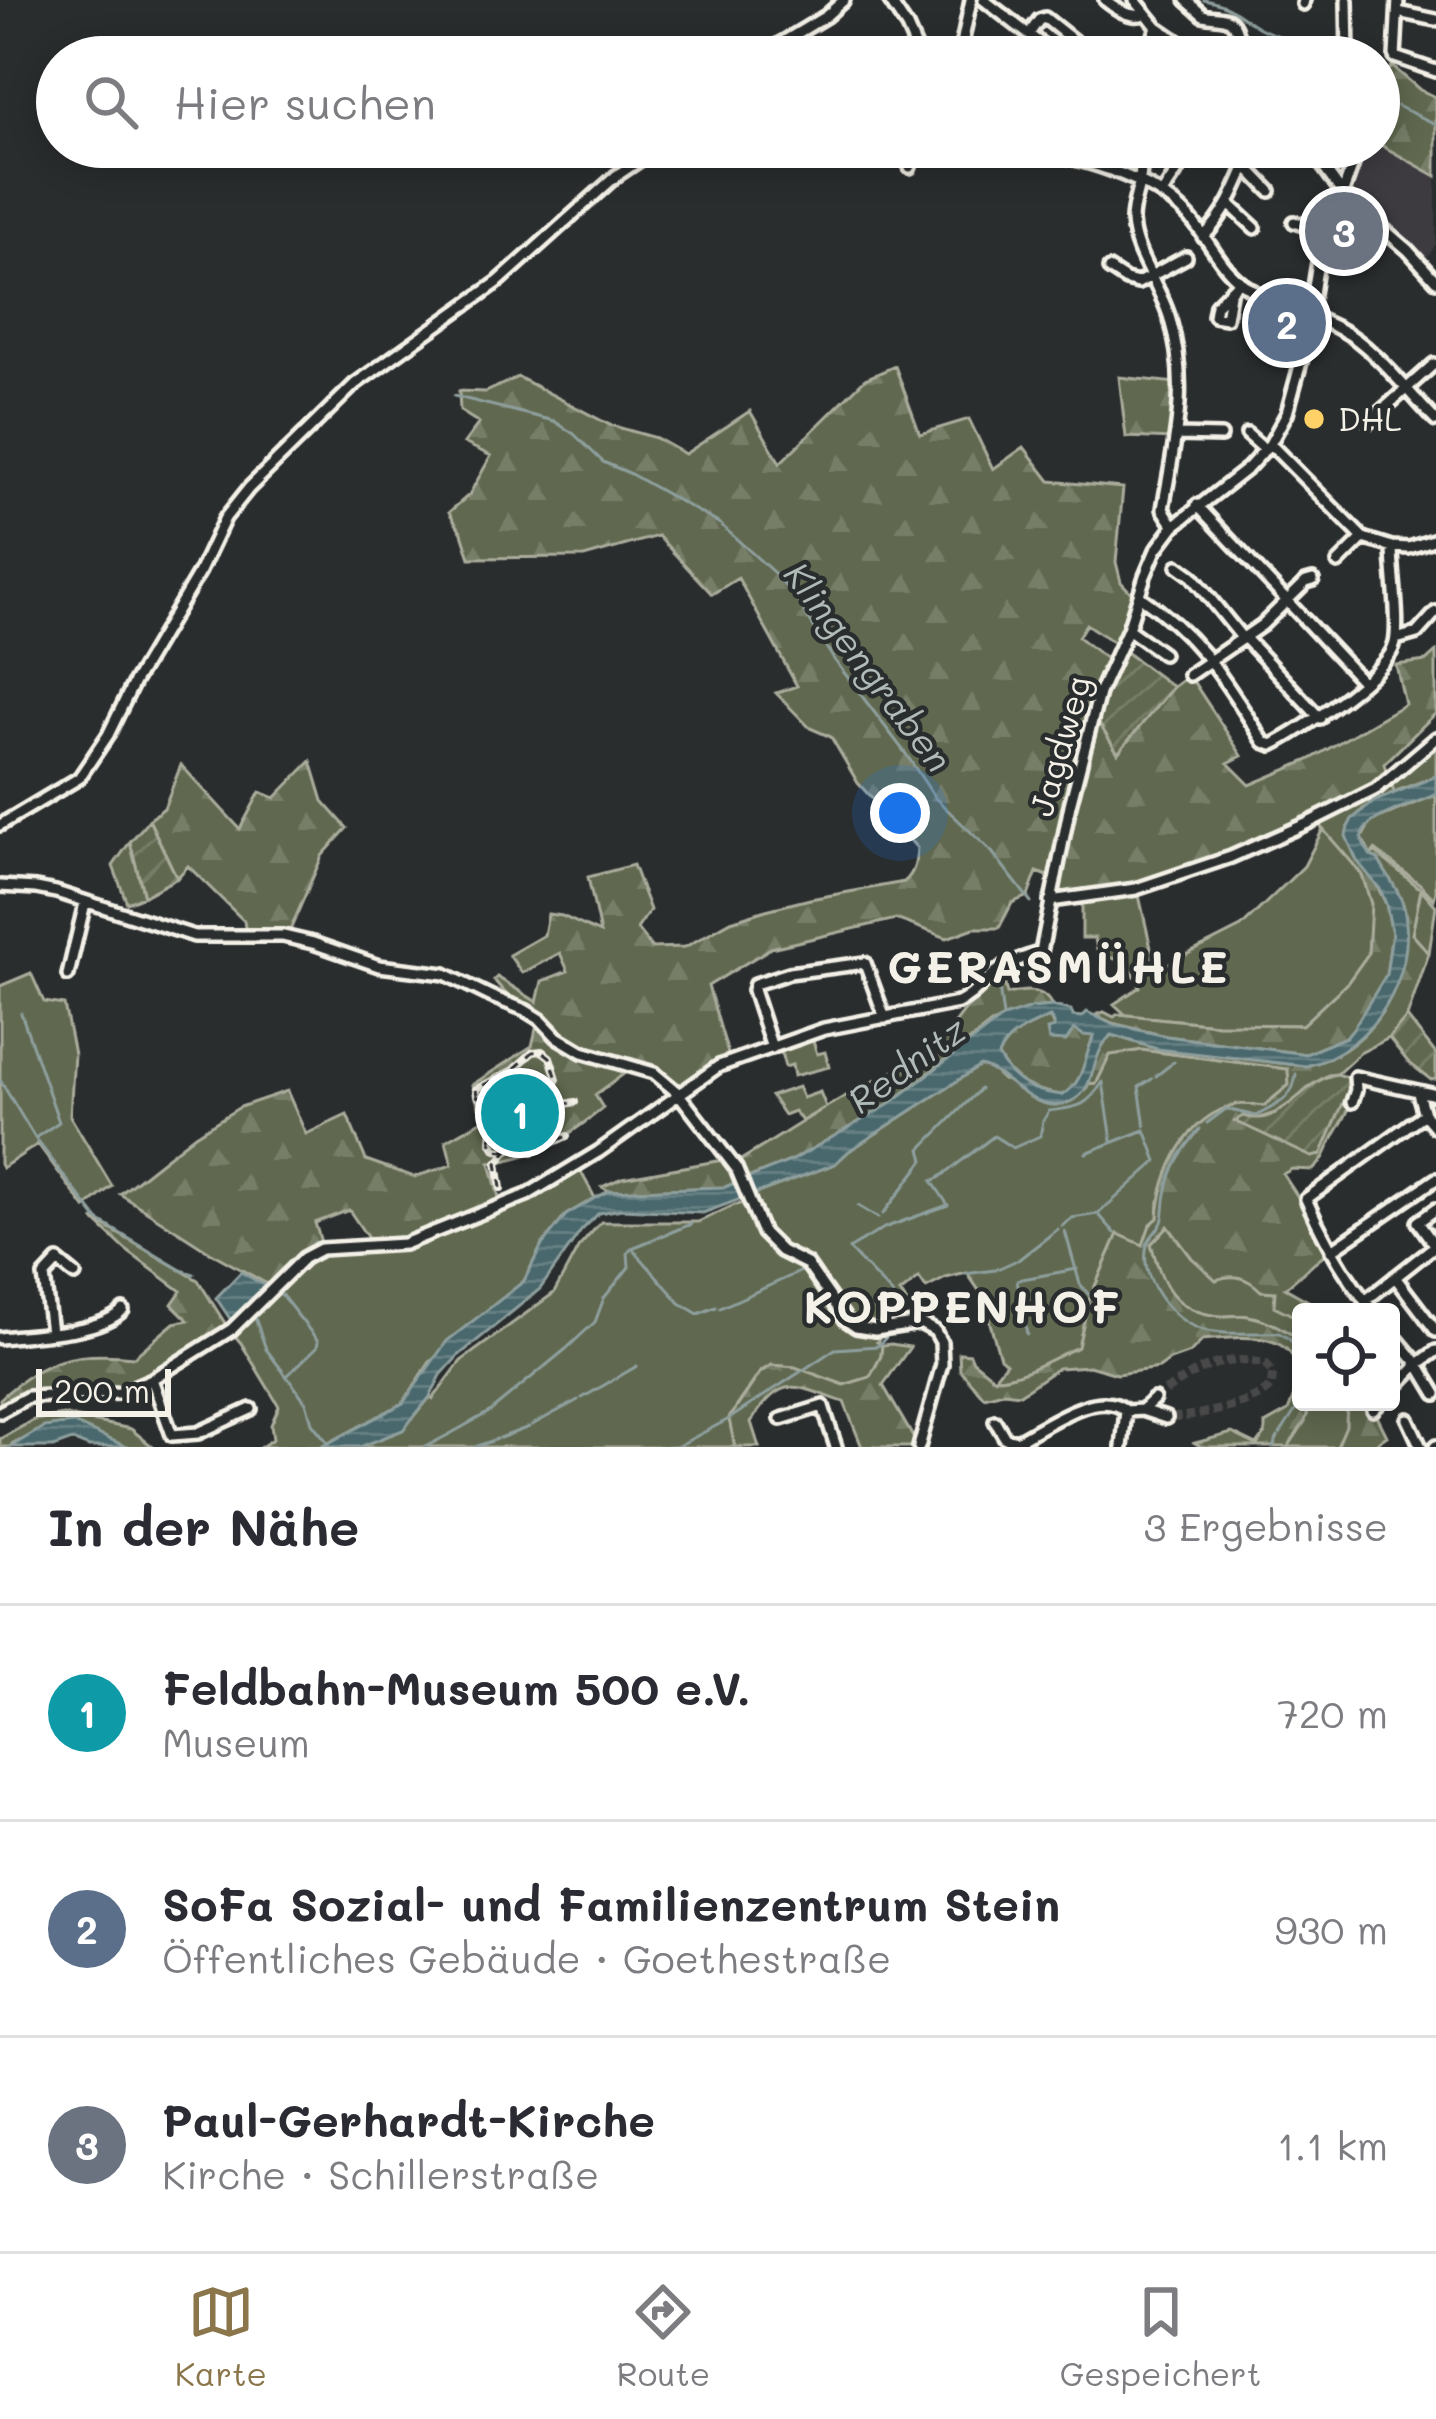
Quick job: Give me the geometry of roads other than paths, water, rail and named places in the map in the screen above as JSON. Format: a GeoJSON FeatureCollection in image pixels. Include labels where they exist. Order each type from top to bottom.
{"type":"FeatureCollection","features":[{"type":"Feature","properties":{"kind":"street"},"geometry":{"type":"LineString","coordinates":[[793,36],[844,0]]}},
{"type":"Feature","properties":{"kind":"street"},"geometry":{"type":"LineString","coordinates":[[889,0],[911,36]]}},
{"type":"Feature","properties":{"kind":"street"},"geometry":{"type":"LineString","coordinates":[[965,36],[971,0]]}},
{"type":"Feature","properties":{"kind":"street"},"geometry":{"type":"LineString","coordinates":[[984,0],[1032,36]]}},
{"type":"Feature","properties":{"kind":"street"},"geometry":{"type":"LineString","coordinates":[[1105,0],[1128,14],[1144,14]]}},
{"type":"Feature","properties":{"kind":"street"},"geometry":{"type":"LineString","coordinates":[[1135,0],[1170,36]]}},
{"type":"Feature","properties":{"kind":"street"},"geometry":{"type":"LineString","coordinates":[[1186,0],[1202,15],[1223,16],[1232,22],[1236,36]]}},
{"type":"Feature","properties":{"kind":"street"},"geometry":{"type":"LineString","coordinates":[[1347,0],[1348,36]]}},
{"type":"Feature","properties":{"kind":"street"},"geometry":{"type":"LineString","coordinates":[[1396,36],[1398,6],[1436,20]]}},
{"type":"Feature","properties":{"kind":"street"},"geometry":{"type":"LineString","coordinates":[[1029,34],[1045,18],[1068,36]]}},
{"type":"Feature","properties":{"kind":"street"},"geometry":{"type":"LineString","coordinates":[[1154,36],[1157,27]]}},
{"type":"Feature","properties":{"kind":"street"},"geometry":{"type":"LineString","coordinates":[[1400,59],[1436,71]]}},
{"type":"Feature","properties":{"kind":"street"},"geometry":{"type":"LineString","coordinates":[[0,825],[79,778],[200,571],[225,518],[249,488],[355,384],[498,282],[628,168]]}},
{"type":"Feature","properties":{"kind":"street"},"geometry":{"type":"LineString","coordinates":[[1098,168],[1162,194],[1189,217],[1239,281],[1351,336],[1436,421]]}},
{"type":"Feature","properties":{"kind":"street"},"geometry":{"type":"LineString","coordinates":[[1140,168],[1133,205],[1135,238],[1169,316],[1177,350],[1178,435],[1163,509],[1174,526],[1238,478],[1267,447],[1287,413],[1298,382],[1315,277],[1352,168]]}},
{"type":"Feature","properties":{"kind":"street"},"geometry":{"type":"LineString","coordinates":[[1162,194],[1179,168]]}},
{"type":"Feature","properties":{"kind":"street"},"geometry":{"type":"LineString","coordinates":[[1203,237],[1217,224],[1245,168]]}},
{"type":"Feature","properties":{"kind":"street"},"geometry":{"type":"LineString","coordinates":[[1248,168],[1270,191]]}},
{"type":"Feature","properties":{"kind":"street"},"geometry":{"type":"LineString","coordinates":[[1324,168],[1343,194],[1436,280]]}},
{"type":"Feature","properties":{"kind":"street"},"geometry":{"type":"LineString","coordinates":[[1229,204],[1256,228]]}},
{"type":"Feature","properties":{"kind":"street"},"geometry":{"type":"LineString","coordinates":[[1294,222],[1327,233]]}},
{"type":"Feature","properties":{"kind":"street"},"geometry":{"type":"LineString","coordinates":[[1108,269],[1138,284],[1186,256]]}},
{"type":"Feature","properties":{"kind":"street"},"geometry":{"type":"LineString","coordinates":[[1230,294],[1239,281]]}},
{"type":"Feature","properties":{"kind":"street"},"geometry":{"type":"LineString","coordinates":[[1369,422],[1434,364]]}},
{"type":"Feature","properties":{"kind":"street"},"geometry":{"type":"LineString","coordinates":[[1247,434],[1267,447],[1363,538],[1391,548],[1436,539]]}},
{"type":"Feature","properties":{"kind":"street"},"geometry":{"type":"LineString","coordinates":[[1178,435],[1221,436]]}},
{"type":"Feature","properties":{"kind":"street"},"geometry":{"type":"LineString","coordinates":[[1197,505],[1362,681]]}},
{"type":"Feature","properties":{"kind":"street","name":"Jagdweg"},"geometry":{"type":"LineString","coordinates":[[885,1018],[958,1004],[1008,963],[1041,952],[1071,799],[1099,693],[1156,550],[1174,526]]}},
{"type":"Feature","properties":{"kind":"street"},"geometry":{"type":"LineString","coordinates":[[1338,563],[1363,538]]}},
{"type":"Feature","properties":{"kind":"street"},"geometry":{"type":"LineString","coordinates":[[1139,596],[1179,626],[1211,660],[1268,745],[1275,744],[1320,718],[1390,655],[1396,639],[1391,548]]}},
{"type":"Feature","properties":{"kind":"street"},"geometry":{"type":"LineString","coordinates":[[1178,566],[1320,718]]}},
{"type":"Feature","properties":{"kind":"street"},"geometry":{"type":"LineString","coordinates":[[1189,675],[1244,638],[1313,580]]}},
{"type":"Feature","properties":{"kind":"street"},"geometry":{"type":"LineString","coordinates":[[1396,639],[1417,633],[1436,612]]}},
{"type":"Feature","properties":{"kind":"street"},"geometry":{"type":"LineString","coordinates":[[1128,629],[1163,654]]}},
{"type":"Feature","properties":{"kind":"street"},"geometry":{"type":"LineString","coordinates":[[1050,901],[1136,889],[1308,824],[1376,789],[1436,738]]}},
{"type":"Feature","properties":{"kind":"street"},"geometry":{"type":"LineString","coordinates":[[0,886],[36,888],[194,936],[283,937],[379,967],[445,974],[525,1010],[582,1052],[654,1073],[678,1093],[738,1172],[763,1233],[781,1251],[806,1264],[846,1320],[865,1330],[911,1322],[928,1324],[935,1331],[942,1364],[919,1447]]}},
{"type":"Feature","properties":{"kind":"street"},"geometry":{"type":"LineString","coordinates":[[68,975],[85,903]]}},
{"type":"Feature","properties":{"kind":"street"},"geometry":{"type":"LineString","coordinates":[[0,1412],[28,1397],[119,1393],[152,1379],[232,1329],[304,1258],[321,1249],[404,1244],[527,1196],[719,1066],[772,1048],[824,1029],[885,1018],[866,963],[755,984],[772,1048]]}},
{"type":"Feature","properties":{"kind":"street"},"geometry":{"type":"LineString","coordinates":[[1352,1102],[1355,1077],[1436,1095]]}},
{"type":"Feature","properties":{"kind":"street"},"geometry":{"type":"LineString","coordinates":[[1418,1093],[1424,1114],[1436,1128]]}},
{"type":"Feature","properties":{"kind":"street"},"geometry":{"type":"LineString","coordinates":[[1424,1114],[1308,1196],[1307,1202],[1331,1251],[1365,1301],[1433,1247]]}},
{"type":"Feature","properties":{"kind":"street"},"geometry":{"type":"LineString","coordinates":[[1331,1251],[1436,1178]]}},
{"type":"Feature","properties":{"kind":"street"},"geometry":{"type":"LineString","coordinates":[[1436,1209],[1418,1222],[1436,1262]]}},
{"type":"Feature","properties":{"kind":"street"},"geometry":{"type":"LineString","coordinates":[[51,1332],[44,1276],[58,1261],[75,1275]]}},
{"type":"Feature","properties":{"kind":"street"},"geometry":{"type":"LineString","coordinates":[[1395,1277],[1436,1330]]}},
{"type":"Feature","properties":{"kind":"street"},"geometry":{"type":"LineString","coordinates":[[0,1338],[89,1327],[123,1310]]}},
{"type":"Feature","properties":{"kind":"street"},"geometry":{"type":"LineString","coordinates":[[1400,1343],[1436,1394]]}},
{"type":"Feature","properties":{"kind":"street"},"geometry":{"type":"LineString","coordinates":[[1400,1383],[1436,1351]]}},
{"type":"Feature","properties":{"kind":"street"},"geometry":{"type":"LineString","coordinates":[[152,1379],[172,1435],[199,1433],[251,1409]]}},
{"type":"Feature","properties":{"kind":"street"},"geometry":{"type":"LineString","coordinates":[[1142,1410],[1154,1399]]}},
{"type":"Feature","properties":{"kind":"street"},"geometry":{"type":"LineString","coordinates":[[994,1421],[1005,1438],[1017,1441],[1089,1404],[1108,1402],[1126,1411],[1142,1410],[1166,1418]]}},
{"type":"Feature","properties":{"kind":"street"},"geometry":{"type":"LineString","coordinates":[[781,1419],[824,1406],[836,1447]]}},
{"type":"Feature","properties":{"kind":"street"},"geometry":{"type":"LineString","coordinates":[[1122,1447],[1126,1411]]}},
{"type":"Feature","properties":{"kind":"street"},"geometry":{"type":"LineString","coordinates":[[1408,1420],[1421,1447]]}},
{"type":"Feature","properties":{"kind":"water"},"geometry":{"type":"Polygon","coordinates":[[[1436,776],[1436,795],[1380,817],[1364,830],[1364,845],[1378,859],[1402,901],[1407,934],[1397,984],[1370,1027],[1352,1044],[1306,1066],[1157,1049],[1112,1035],[1100,1050],[1087,1087],[1074,1100],[1060,1105],[1035,1100],[980,1066],[835,1164],[703,1213],[622,1209],[599,1213],[540,1289],[458,1356],[403,1430],[360,1447],[321,1447],[403,1403],[447,1341],[524,1281],[542,1245],[566,1215],[609,1191],[725,1187],[793,1160],[888,1105],[1003,1017],[1052,1006],[1071,1010],[1073,1016],[1087,1012],[1112,1024],[1166,1036],[1306,1054],[1346,1037],[1386,975],[1392,933],[1380,889],[1357,861],[1346,836],[1352,819],[1375,801],[1436,776]],[[1050,1017],[1020,1032],[998,1056],[1025,1084],[1062,1095],[1079,1077],[1094,1036],[1074,1029],[1066,1041],[1049,1040],[1047,1030],[1054,1023],[1050,1017]]]}},
{"type":"Feature","properties":{"kind":"water"},"geometry":{"type":"Polygon","coordinates":[[[241,1272],[264,1285],[231,1320],[216,1298],[241,1272]]]}},
{"type":"Feature","properties":{"kind":"water"},"geometry":{"type":"Polygon","coordinates":[[[73,1423],[127,1447],[89,1447],[72,1440],[53,1447],[10,1447],[44,1427],[73,1423]]]}},
{"type":"Feature","properties":{"kind":"waterway"},"geometry":{"type":"LineString","coordinates":[[1204,0],[1228,7],[1280,36]]}},
{"type":"Feature","properties":{"kind":"waterway"},"geometry":{"type":"LineString","coordinates":[[1400,107],[1436,124]]}},
{"type":"Feature","properties":{"kind":"waterway","name":"Klingengraben"},"geometry":{"type":"LineString","coordinates":[[454,396],[554,421],[603,462],[720,524],[799,603],[935,798],[992,852],[1031,902]]}},
{"type":"Feature","properties":{"kind":"waterway"},"geometry":{"type":"LineString","coordinates":[[999,986],[1003,1017]]}},
{"type":"Feature","properties":{"kind":"waterway"},"geometry":{"type":"LineString","coordinates":[[21,1013],[59,1122],[35,1138]]}},
{"type":"Feature","properties":{"kind":"waterway"},"geometry":{"type":"LineString","coordinates":[[1156,1076],[1170,1065]]}},
{"type":"Feature","properties":{"kind":"waterway"},"geometry":{"type":"LineString","coordinates":[[1207,1123],[1226,1109],[1256,1116],[1288,1095],[1296,1074]]}},
{"type":"Feature","properties":{"kind":"waterway"},"geometry":{"type":"LineString","coordinates":[[1145,1126],[1139,1087],[1152,1079]]}},
{"type":"Feature","properties":{"kind":"waterway"},"geometry":{"type":"LineString","coordinates":[[0,1080],[55,1164]]}},
{"type":"Feature","properties":{"kind":"waterway"},"geometry":{"type":"LineString","coordinates":[[896,1320],[892,1294],[849,1249],[884,1228],[948,1205],[932,1181],[994,1136],[1013,1148],[1040,1136],[1049,1111],[1080,1105],[1103,1082],[1112,1140]]}},
{"type":"Feature","properties":{"kind":"waterway"},"geometry":{"type":"LineString","coordinates":[[883,1214],[924,1160],[921,1149],[980,1089]]}},
{"type":"Feature","properties":{"kind":"waterway"},"geometry":{"type":"LineString","coordinates":[[1200,1129],[1174,1167],[1162,1222],[1147,1245],[1153,1285],[1170,1309],[1192,1326],[1222,1333],[1279,1333],[1292,1342]]}},
{"type":"Feature","properties":{"kind":"waterway"},"geometry":{"type":"LineString","coordinates":[[1062,1226],[1072,1218],[1098,1214],[1157,1161],[1145,1130],[1086,1153]]}},
{"type":"Feature","properties":{"kind":"waterway"},"geometry":{"type":"LineString","coordinates":[[57,1167],[98,1220],[194,1274]]}},
{"type":"Feature","properties":{"kind":"waterway"},"geometry":{"type":"LineString","coordinates":[[858,1206],[878,1218]]}},
{"type":"Feature","properties":{"kind":"waterway"},"geometry":{"type":"LineString","coordinates":[[1100,1216],[1115,1233]]}},
{"type":"Feature","properties":{"kind":"waterway"},"geometry":{"type":"LineString","coordinates":[[493,1409],[595,1322],[604,1298],[629,1267],[632,1248],[691,1224]]}},
{"type":"Feature","properties":{"kind":"waterway"},"geometry":{"type":"LineString","coordinates":[[1018,1260],[1058,1229]]}},
{"type":"Feature","properties":{"kind":"waterway"},"geometry":{"type":"LineString","coordinates":[[1065,1231],[1080,1284],[1089,1295]]}},
{"type":"Feature","properties":{"kind":"waterway"},"geometry":{"type":"LineString","coordinates":[[292,1265],[315,1242]]}},
{"type":"Feature","properties":{"kind":"waterway"},"geometry":{"type":"LineString","coordinates":[[633,1249],[680,1303],[698,1314],[716,1307]]}},
{"type":"Feature","properties":{"kind":"waterway"},"geometry":{"type":"LineString","coordinates":[[965,1274],[995,1270],[1015,1261]]}},
{"type":"Feature","properties":{"kind":"waterway"},"geometry":{"type":"LineString","coordinates":[[1027,1334],[1017,1280],[1077,1269]]}},
{"type":"Feature","properties":{"kind":"waterway"},"geometry":{"type":"LineString","coordinates":[[720,1308],[804,1270]]}},
{"type":"Feature","properties":{"kind":"waterway"},"geometry":{"type":"LineString","coordinates":[[281,1284],[280,1293],[318,1341],[288,1375]]}},
{"type":"Feature","properties":{"kind":"waterway"},"geometry":{"type":"LineString","coordinates":[[254,1315],[266,1349],[306,1402],[312,1423],[329,1444]]}},
{"type":"Feature","properties":{"kind":"waterway"},"geometry":{"type":"LineString","coordinates":[[676,1447],[729,1419],[835,1349],[878,1346],[889,1334]]}},
{"type":"Feature","properties":{"kind":"waterway"},"geometry":{"type":"LineString","coordinates":[[582,1398],[637,1366]]}},
{"type":"Feature","properties":{"kind":"waterway"},"geometry":{"type":"LineString","coordinates":[[532,1425],[578,1400]]}},
{"type":"Feature","properties":{"kind":"waterway"},"geometry":{"type":"LineString","coordinates":[[448,1435],[491,1411]]}},
{"type":"Feature","properties":{"kind":"waterway"},"geometry":{"type":"LineString","coordinates":[[1280,1434],[1295,1411]]}},
{"type":"Feature","properties":{"kind":"waterway"},"geometry":{"type":"LineString","coordinates":[[500,1438],[529,1427]]}},
{"type":"Feature","properties":{"kind":"waterway"},"geometry":{"type":"LineString","coordinates":[[425,1447],[446,1436]]}},
{"type":"Feature","properties":{"kind":"waterway"},"geometry":{"type":"LineString","coordinates":[[1273,1447],[1278,1437]]}},
{"type":"Feature","properties":{"kind":"waterway"},"geometry":{"type":"LineString","coordinates":[[475,1447],[497,1439]]}},
{"type":"Feature","properties":{"kind":"tunnel"},"geometry":{"type":"LineString","coordinates":[[1154,1399],[1219,1363],[1266,1364],[1273,1374],[1271,1385],[1253,1399],[1206,1413],[1166,1418]]}},
{"type":"Feature","properties":{"kind":"railway"},"geometry":{"type":"LineString","coordinates":[[502,1116],[540,1099],[557,1079],[550,1057],[542,1051],[533,1052],[513,1070],[476,1089],[483,1101],[509,1105]]}},
{"type":"Feature","properties":{"kind":"railway"},"geometry":{"type":"LineString","coordinates":[[561,1105],[575,1102]]}},
{"type":"Feature","properties":{"kind":"railway"},"geometry":{"type":"LineString","coordinates":[[504,1106],[493,1112],[491,1142],[496,1150],[505,1151],[538,1137]]}},
{"type":"Feature","properties":{"kind":"railway"},"geometry":{"type":"LineString","coordinates":[[524,1149],[533,1152],[567,1136]]}},
{"type":"Feature","properties":{"kind":"railway"},"geometry":{"type":"LineString","coordinates":[[501,1188],[497,1163],[509,1149]]}},
{"type":"Feature","properties":{"kind":"place","name":"Paul-Gerhardt-Kirche"},"geometry":{"type":"Point","coordinates":[1344,231]}},
{"type":"Feature","properties":{"kind":"place","name":"SoFa Sozial- und Familienzentrum Stein"},"geometry":{"type":"Point","coordinates":[1287,323]}},
{"type":"Feature","properties":{"kind":"place","name":"DHL"},"geometry":{"type":"Point","coordinates":[1314,419]}},
{"type":"Feature","properties":{"kind":"place","name":"Feldbahn-Museum 500 e.V."},"geometry":{"type":"Point","coordinates":[520,1113]}},
{"type":"Feature","properties":{"kind":"district","name":"GERASMÜHLE"},"geometry":{"type":"Point","coordinates":[1059,967]}},
{"type":"Feature","properties":{"kind":"district","name":"KOPPENHOF"},"geometry":{"type":"Point","coordinates":[963,1307]}},
{"type":"Feature","properties":{"kind":"water label","name":"Rednitz"},"geometry":{"type":"Point","coordinates":[907,1065]}}]}
